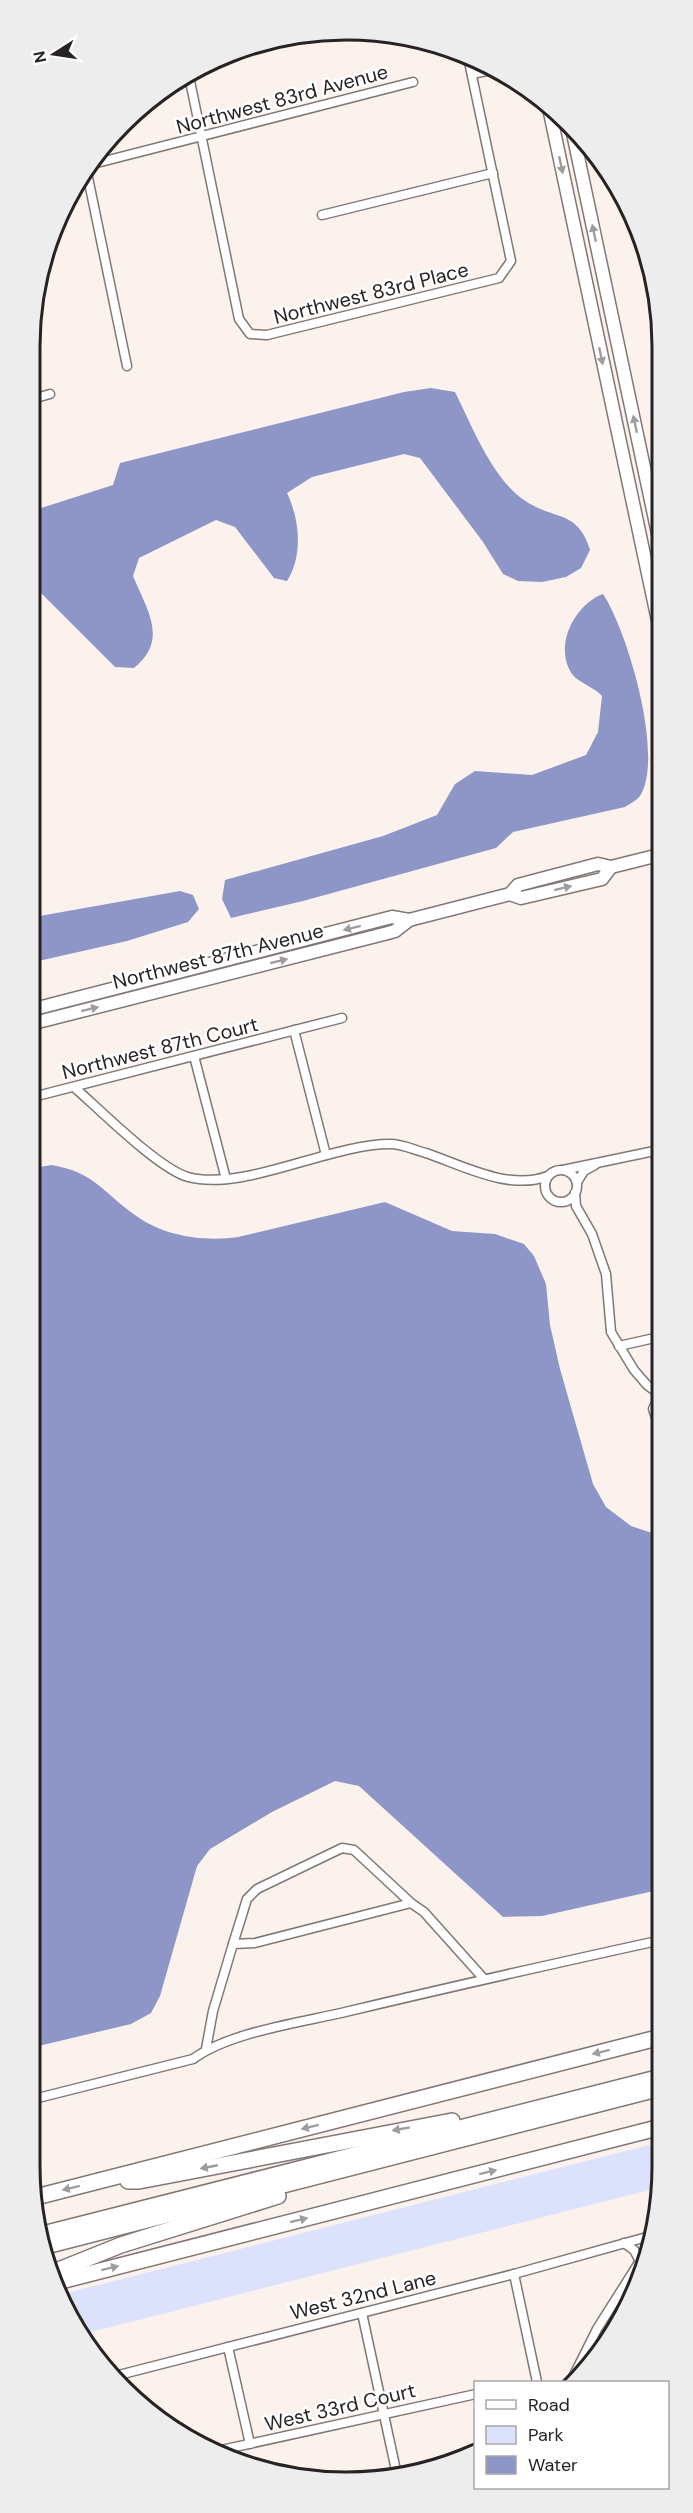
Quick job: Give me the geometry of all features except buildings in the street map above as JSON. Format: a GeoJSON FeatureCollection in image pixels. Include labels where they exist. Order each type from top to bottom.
{"type":"FeatureCollection","features":[{"type":"Feature","properties":{"kind":"highway"},"geometry":{"type":"LineString","coordinates":[[42,2195],[652,2039]]}},
{"type":"Feature","properties":{"kind":"highway"},"geometry":{"type":"LineString","coordinates":[[48,2233],[652,2079]]}},
{"type":"Feature","properties":{"kind":"highway"},"geometry":{"type":"LineString","coordinates":[[51,2245],[652,2090]]}},
{"type":"Feature","properties":{"kind":"highway"},"geometry":{"type":"LineString","coordinates":[[106,2179],[139,2181],[386,2132],[562,2102]]}},
{"type":"Feature","properties":{"kind":"highway"},"geometry":{"type":"LineString","coordinates":[[63,2281],[652,2129]]}},
{"type":"Feature","properties":{"kind":"highway"},"geometry":{"type":"LineString","coordinates":[[59,2270],[121,2245],[405,2157],[420,2150]]}},
{"type":"Feature","properties":{"kind":"street"},"geometry":{"type":"LineString","coordinates":[[322,215],[492,173],[471,67]]}},
{"type":"Feature","properties":{"kind":"street"},"geometry":{"type":"LineString","coordinates":[[472,74],[482,72]]}},
{"type":"Feature","properties":{"kind":"street","name":"Northwest 83rd Avenue"},"geometry":{"type":"LineString","coordinates":[[102,163],[414,81]]}},
{"type":"Feature","properties":{"kind":"street"},"geometry":{"type":"LineString","coordinates":[[191,83],[202,137]]}},
{"type":"Feature","properties":{"kind":"street"},"geometry":{"type":"LineString","coordinates":[[551,119],[652,592]]}},
{"type":"Feature","properties":{"kind":"street","name":"Northwest 83rd Place"},"geometry":{"type":"LineString","coordinates":[[202,137],[239,319],[250,334],[267,335],[499,278],[511,261],[492,173]]}},
{"type":"Feature","properties":{"kind":"street"},"geometry":{"type":"LineString","coordinates":[[575,143],[652,505]]}},
{"type":"Feature","properties":{"kind":"street"},"geometry":{"type":"LineString","coordinates":[[90,180],[127,366]]}},
{"type":"Feature","properties":{"kind":"street"},"geometry":{"type":"LineString","coordinates":[[40,397],[50,394]]}},
{"type":"Feature","properties":{"kind":"street","name":"Northwest 87th Avenue"},"geometry":{"type":"LineString","coordinates":[[40,1021],[395,931],[409,920],[510,894],[518,885],[598,864],[611,867],[652,857]]}},
{"type":"Feature","properties":{"kind":"street","name":"Northwest 87th Avenue"},"geometry":{"type":"LineString","coordinates":[[40,1007],[392,917],[409,920]]}},
{"type":"Feature","properties":{"kind":"street","name":"Northwest 87th Court"},"geometry":{"type":"LineString","coordinates":[[40,1095],[342,1018]]}},
{"type":"Feature","properties":{"kind":"street"},"geometry":{"type":"LineString","coordinates":[[294,1030],[326,1155]]}},
{"type":"Feature","properties":{"kind":"street"},"geometry":{"type":"LineString","coordinates":[[194,1056],[226,1179]]}},
{"type":"Feature","properties":{"kind":"street"},"geometry":{"type":"LineString","coordinates":[[74,1087],[170,1168],[188,1176],[226,1179],[361,1147],[394,1144],[497,1178],[529,1182],[580,1213]]}},
{"type":"Feature","properties":{"kind":"street"},"geometry":{"type":"LineString","coordinates":[[529,1182],[562,1170],[652,1151]]}},
{"type":"Feature","properties":{"kind":"street"},"geometry":{"type":"LineString","coordinates":[[598,1163],[584,1171],[577,1182],[575,1193],[580,1213],[592,1234],[606,1274],[611,1332],[652,1394]]}},
{"type":"Feature","properties":{"kind":"street"},"geometry":{"type":"LineString","coordinates":[[562,1170],[572,1174],[577,1182]]}},
{"type":"Feature","properties":{"kind":"street"},"geometry":{"type":"LineString","coordinates":[[547,1192],[548,1176]]}},
{"type":"Feature","properties":{"kind":"street"},"geometry":{"type":"LineString","coordinates":[[558,1201],[568,1200],[575,1193]]}},
{"type":"Feature","properties":{"kind":"street"},"geometry":{"type":"LineString","coordinates":[[619,1346],[652,1338]]}},
{"type":"Feature","properties":{"kind":"street"},"geometry":{"type":"LineString","coordinates":[[647,1385],[652,1389]]}},
{"type":"Feature","properties":{"kind":"street"},"geometry":{"type":"LineString","coordinates":[[206,2049],[213,2011],[248,1899],[257,1889],[342,1848],[354,1850],[411,1903],[424,1912],[484,1979]]}},
{"type":"Feature","properties":{"kind":"street"},"geometry":{"type":"LineString","coordinates":[[233,1944],[255,1943],[411,1903]]}},
{"type":"Feature","properties":{"kind":"street"},"geometry":{"type":"LineString","coordinates":[[40,2097],[193,2059],[206,2049],[303,2022],[652,1942]]}},
{"type":"Feature","properties":{"kind":"street","name":"West 32nd Lane"},"geometry":{"type":"LineString","coordinates":[[122,2374],[514,2274],[644,2238]]}},
{"type":"Feature","properties":{"kind":"street"},"geometry":{"type":"LineString","coordinates":[[624,2243],[634,2250],[638,2258]]}},
{"type":"Feature","properties":{"kind":"street"},"geometry":{"type":"LineString","coordinates":[[576,2369],[597,2329],[634,2271]]}},
{"type":"Feature","properties":{"kind":"street"},"geometry":{"type":"LineString","coordinates":[[514,2274],[536,2381]]}},
{"type":"Feature","properties":{"kind":"street"},"geometry":{"type":"LineString","coordinates":[[362,2313],[396,2468]]}},
{"type":"Feature","properties":{"kind":"street"},"geometry":{"type":"LineString","coordinates":[[228,2347],[250,2444]]}},
{"type":"Feature","properties":{"kind":"street","name":"West 33rd Court"},"geometry":{"type":"LineString","coordinates":[[228,2449],[474,2394]]}},
{"type":"Feature","properties":{"kind":"green space"},"geometry":{"type":"Polygon","coordinates":[[[652,2144],[652,2189],[89,2332],[68,2293],[652,2144]]]}},
{"type":"Feature","properties":{"kind":"water"},"geometry":{"type":"Polygon","coordinates":[[[431,388],[455,392],[484,450],[502,479],[524,500],[564,517],[579,528],[590,550],[581,568],[566,577],[542,582],[518,581],[503,574],[483,542],[420,458],[404,454],[312,477],[287,493],[295,515],[298,538],[296,560],[287,581],[274,578],[235,527],[216,520],[139,558],[133,576],[149,613],[153,636],[151,647],[134,668],[115,667],[40,592],[40,508],[113,485],[120,463],[404,392],[431,388]]]}},
{"type":"Feature","properties":{"kind":"water"},"geometry":{"type":"Polygon","coordinates":[[[603,594],[613,611],[632,663],[646,724],[647,777],[637,799],[625,807],[513,832],[496,848],[303,901],[231,918],[222,899],[225,880],[383,836],[437,815],[455,784],[475,771],[532,775],[586,755],[598,732],[602,696],[572,674],[567,663],[566,639],[576,616],[593,599],[603,594]]]}},
{"type":"Feature","properties":{"kind":"water"},"geometry":{"type":"Polygon","coordinates":[[[180,891],[193,895],[199,909],[188,922],[127,941],[40,961],[40,916],[180,891]]]}},
{"type":"Feature","properties":{"kind":"water"},"geometry":{"type":"Polygon","coordinates":[[[52,1165],[79,1173],[98,1184],[124,1207],[146,1222],[184,1236],[211,1239],[238,1237],[385,1202],[452,1231],[495,1234],[524,1244],[534,1256],[546,1284],[550,1325],[560,1369],[593,1484],[606,1507],[631,1526],[652,1533],[652,1891],[542,1916],[503,1917],[359,1786],[335,1781],[272,1812],[210,1849],[197,1866],[160,1996],[151,2013],[131,2024],[40,2046],[40,1167],[52,1165]]]}}]}
